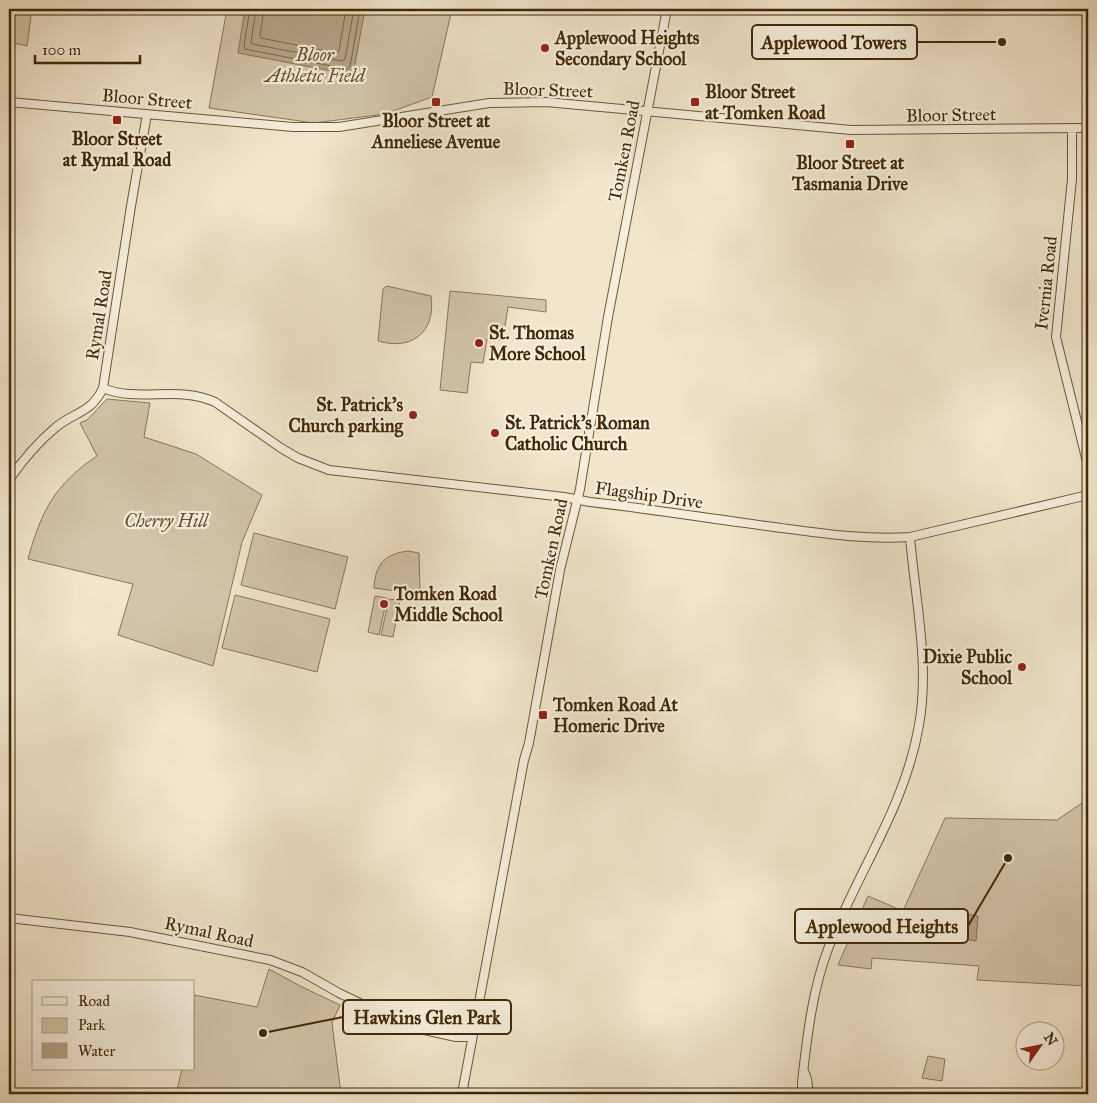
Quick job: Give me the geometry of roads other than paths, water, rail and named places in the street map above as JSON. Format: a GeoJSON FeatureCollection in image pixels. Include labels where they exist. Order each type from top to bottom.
{"type":"FeatureCollection","features":[{"type":"Feature","properties":{"kind":"street","name":"Tomken Road"},"geometry":{"type":"LineString","coordinates":[[462,1094],[560,570],[577,499],[608,317],[667,9]]}},
{"type":"Feature","properties":{"kind":"street","name":"Bloor Street"},"geometry":{"type":"LineString","coordinates":[[9,102],[318,128],[339,127],[489,103],[517,101],[546,102],[862,131],[1088,128]]}},
{"type":"Feature","properties":{"kind":"street","name":"Rymal Road"},"geometry":{"type":"LineString","coordinates":[[9,480],[23,459],[55,428],[93,404],[103,388],[147,114]]}},
{"type":"Feature","properties":{"kind":"street","name":"Ivernia Road"},"geometry":{"type":"LineString","coordinates":[[1072,128],[1072,179],[1056,337],[1088,466]]}},
{"type":"Feature","properties":{"kind":"street","name":"Flagship Drive"},"geometry":{"type":"LineString","coordinates":[[103,388],[115,393],[186,394],[207,398],[281,448],[298,458],[329,470],[527,492],[814,533],[866,538],[910,537],[1088,495]]}},
{"type":"Feature","properties":{"kind":"street"},"geometry":{"type":"LineString","coordinates":[[802,1094],[814,998],[822,964],[850,899],[893,812],[907,775],[920,723],[923,663],[910,537]]}},
{"type":"Feature","properties":{"kind":"street","name":"Rymal Road"},"geometry":{"type":"LineString","coordinates":[[9,918],[130,932],[270,960],[302,972],[339,993],[391,1018],[400,1018],[473,1034]]}},
{"type":"Feature","properties":{"kind":"street"},"geometry":{"type":"LineString","coordinates":[[804,1071],[808,1079],[809,1094]]}},
{"type":"Feature","properties":{"kind":"water"},"geometry":{"type":"Polygon","coordinates":[[[245,9],[365,9],[353,75],[238,53],[245,9]]]}},
{"type":"Feature","properties":{"kind":"water"},"geometry":{"type":"Polygon","coordinates":[[[965,914],[978,916],[976,941],[962,939],[965,914]]]}},
{"type":"Feature","properties":{"kind":"place","name":"Applewood Towers"},"geometry":{"type":"Point","coordinates":[1002,42]}},
{"type":"Feature","properties":{"kind":"place","name":"Applewood Heights Secondary School"},"geometry":{"type":"Point","coordinates":[545,48]}},
{"type":"Feature","properties":{"kind":"place","name":"Bloor Street at Anneliese Avenue"},"geometry":{"type":"Point","coordinates":[436,102]}},
{"type":"Feature","properties":{"kind":"place","name":"Bloor Street at Tomken Road"},"geometry":{"type":"Point","coordinates":[695,102]}},
{"type":"Feature","properties":{"kind":"place","name":"Bloor Street at Rymal Road"},"geometry":{"type":"Point","coordinates":[117,120]}},
{"type":"Feature","properties":{"kind":"place","name":"Bloor Street at Tasmania Drive"},"geometry":{"type":"Point","coordinates":[850,144]}},
{"type":"Feature","properties":{"kind":"place","name":"St. Thomas More School"},"geometry":{"type":"Point","coordinates":[479,343]}},
{"type":"Feature","properties":{"kind":"place","name":"St. Patrick's Church parking"},"geometry":{"type":"Point","coordinates":[413,415]}},
{"type":"Feature","properties":{"kind":"place","name":"St. Patrick's Roman Catholic Church"},"geometry":{"type":"Point","coordinates":[495,433]}},
{"type":"Feature","properties":{"kind":"place","name":"Tomken Road Middle School"},"geometry":{"type":"Point","coordinates":[384,604]}},
{"type":"Feature","properties":{"kind":"place","name":"Dixie Public School"},"geometry":{"type":"Point","coordinates":[1022,667]}},
{"type":"Feature","properties":{"kind":"place","name":"Tomken Road At Homeric Drive"},"geometry":{"type":"Point","coordinates":[543,715]}},
{"type":"Feature","properties":{"kind":"place","name":"Applewood Heights"},"geometry":{"type":"Point","coordinates":[1008,858]}},
{"type":"Feature","properties":{"kind":"place","name":"Hawkins Glen Park"},"geometry":{"type":"Point","coordinates":[263,1033]}},
{"type":"Feature","properties":{"kind":"park label","name":"Bloor Athletic Field"},"geometry":{"type":"Point","coordinates":[315,65]}},
{"type":"Feature","properties":{"kind":"park label","name":"Cherry Hill"},"geometry":{"type":"Point","coordinates":[166,521]}}]}
